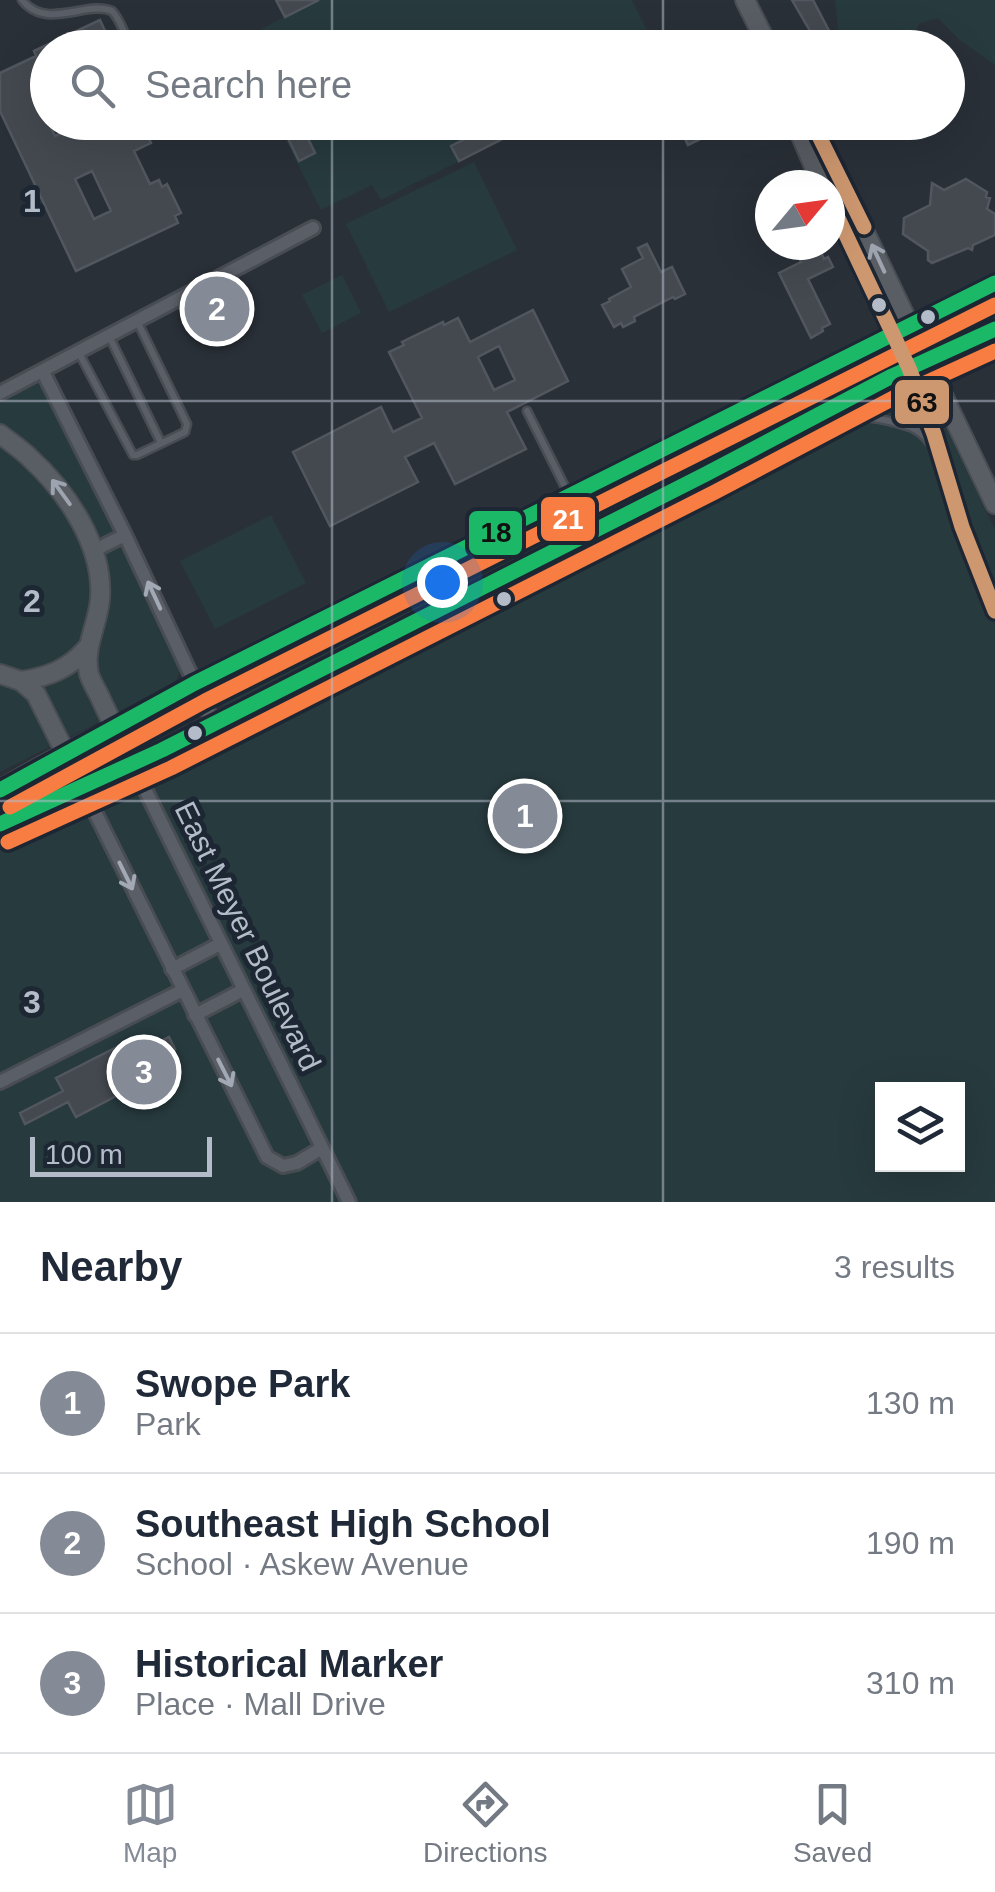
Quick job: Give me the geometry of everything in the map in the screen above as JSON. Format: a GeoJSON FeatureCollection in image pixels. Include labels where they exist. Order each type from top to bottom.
{"type":"FeatureCollection","features":[{"type":"Feature","properties":{"kind":"main road"},"geometry":{"type":"LineString","coordinates":[[745,0],[759,30]]}},
{"type":"Feature","properties":{"kind":"main road"},"geometry":{"type":"LineString","coordinates":[[803,140],[816,170]]}},
{"type":"Feature","properties":{"kind":"main road"},"geometry":{"type":"LineString","coordinates":[[820,140],[918,364],[995,504]]}},
{"type":"Feature","properties":{"kind":"main road"},"geometry":{"type":"LineString","coordinates":[[845,228],[902,330]]}},
{"type":"Feature","properties":{"kind":"main road"},"geometry":{"type":"LineString","coordinates":[[0,790],[195,683],[995,283]]}},
{"type":"Feature","properties":{"kind":"main road"},"geometry":{"type":"LineString","coordinates":[[0,824],[214,724],[918,364],[995,329]]}},
{"type":"Feature","properties":{"kind":"main road"},"geometry":{"type":"LineString","coordinates":[[918,364],[962,528],[995,611]]}},
{"type":"Feature","properties":{"kind":"main road"},"geometry":{"type":"LineString","coordinates":[[0,434],[50,478],[82,525],[93,551],[101,596],[87,648],[77,660],[48,676],[21,681]]}},
{"type":"Feature","properties":{"kind":"main road","name":"East Meyer Boulevard"},"geometry":{"type":"LineString","coordinates":[[87,648],[90,675],[133,764]]}},
{"type":"Feature","properties":{"kind":"main road"},"geometry":{"type":"LineString","coordinates":[[0,674],[21,681],[36,694],[84,788]]}},
{"type":"Feature","properties":{"kind":"street"},"geometry":{"type":"LineString","coordinates":[[0,393],[313,228]]}},
{"type":"Feature","properties":{"kind":"street"},"geometry":{"type":"LineString","coordinates":[[44,372],[214,724]]}},
{"type":"Feature","properties":{"kind":"street"},"geometry":{"type":"LineString","coordinates":[[93,551],[125,536]]}},
{"type":"Feature","properties":{"kind":"street","name":"East Meyer Boulevard"},"geometry":{"type":"LineString","coordinates":[[133,764],[347,1198]]}},
{"type":"Feature","properties":{"kind":"street"},"geometry":{"type":"LineString","coordinates":[[84,788],[267,1157],[283,1166],[297,1163],[322,1148]]}},
{"type":"Feature","properties":{"kind":"street"},"geometry":{"type":"LineString","coordinates":[[172,969],[220,944]]}},
{"type":"Feature","properties":{"kind":"street"},"geometry":{"type":"LineString","coordinates":[[0,1082],[183,990]]}},
{"type":"Feature","properties":{"kind":"street"},"geometry":{"type":"LineString","coordinates":[[196,1015],[243,990]]}},
{"type":"Feature","properties":{"kind":"street"},"geometry":{"type":"LineString","coordinates":[[347,1198],[359,1202]]}},
{"type":"Feature","properties":{"kind":"lane"},"geometry":{"type":"LineString","coordinates":[[22,0],[28,8],[43,12],[91,1],[104,4],[114,12],[122,30]]}},
{"type":"Feature","properties":{"kind":"lane"},"geometry":{"type":"LineString","coordinates":[[79,353],[130,452],[136,455],[184,432],[187,424],[137,322]]}},
{"type":"Feature","properties":{"kind":"lane"},"geometry":{"type":"LineString","coordinates":[[109,337],[161,443]]}},
{"type":"Feature","properties":{"kind":"lane"},"geometry":{"type":"LineString","coordinates":[[528,411],[570,496]]}},
{"type":"Feature","properties":{"kind":"lane"},"geometry":{"type":"LineString","coordinates":[[706,474],[758,455],[832,419],[868,416],[912,426],[926,438],[962,528]]}},
{"type":"Feature","properties":{"kind":"green space"},"geometry":{"type":"Polygon","coordinates":[[[632,0],[647,30],[260,30],[284,17],[277,2],[632,0]]]}},
{"type":"Feature","properties":{"kind":"green space"},"geometry":{"type":"Polygon","coordinates":[[[835,0],[995,0],[995,65],[965,44],[965,30],[950,30],[938,18],[920,23],[916,30],[838,29],[835,0]]]}},
{"type":"Feature","properties":{"kind":"green space"},"geometry":{"type":"Polygon","coordinates":[[[286,140],[502,140],[381,200],[372,185],[321,210],[286,140]]]}},
{"type":"Feature","properties":{"kind":"green space"},"geometry":{"type":"Polygon","coordinates":[[[474,162],[517,250],[389,312],[346,224],[474,162]]]}},
{"type":"Feature","properties":{"kind":"green space"},"geometry":{"type":"Polygon","coordinates":[[[342,275],[361,313],[322,333],[302,295],[342,275]]]}},
{"type":"Feature","properties":{"kind":"green space"},"geometry":{"type":"Polygon","coordinates":[[[995,302],[995,320],[947,343],[931,343],[930,337],[937,331],[995,302]]]}},
{"type":"Feature","properties":{"kind":"green space"},"geometry":{"type":"Polygon","coordinates":[[[885,353],[892,362],[887,367],[771,433],[229,705],[221,705],[214,695],[215,688],[223,682],[876,354],[885,353]]]}},
{"type":"Feature","properties":{"kind":"green space"},"geometry":{"type":"Polygon","coordinates":[[[42,379],[50,384],[181,667],[175,684],[0,772],[0,403],[42,379]]]}},
{"type":"Feature","properties":{"kind":"green space"},"geometry":{"type":"Polygon","coordinates":[[[901,381],[906,384],[918,420],[854,407],[901,381]]]}},
{"type":"Feature","properties":{"kind":"green space"},"geometry":{"type":"Polygon","coordinates":[[[928,390],[995,530],[995,591],[924,392],[928,390]]]}},
{"type":"Feature","properties":{"kind":"green space"},"geometry":{"type":"Polygon","coordinates":[[[850,421],[885,425],[911,433],[923,442],[933,459],[969,564],[995,625],[995,1202],[0,1202],[0,836],[17,833],[833,424],[850,421]]]}},
{"type":"Feature","properties":{"kind":"green space"},"geometry":{"type":"Polygon","coordinates":[[[271,515],[306,583],[215,629],[180,561],[271,515]]]}},
{"type":"Feature","properties":{"kind":"building"},"geometry":{"type":"Polygon","coordinates":[[[276,0],[319,0],[285,17],[276,0]]]}},
{"type":"Feature","properties":{"kind":"building"},"geometry":{"type":"Polygon","coordinates":[[[792,0],[813,0],[829,30],[810,30],[792,0]]]}},
{"type":"Feature","properties":{"kind":"building"},"geometry":{"type":"Polygon","coordinates":[[[100,20],[105,30],[79,30],[100,20]]]}},
{"type":"Feature","properties":{"kind":"building"},"geometry":{"type":"Polygon","coordinates":[[[30,59],[30,140],[150,140],[151,143],[134,151],[150,184],[159,180],[162,187],[167,184],[181,213],[175,216],[178,223],[76,271],[0,111],[0,73],[30,59]],[[92,171],[75,179],[94,219],[111,211],[92,171]]]}},
{"type":"Feature","properties":{"kind":"building"},"geometry":{"type":"Polygon","coordinates":[[[289,140],[309,140],[315,153],[299,161],[289,140]]]}},
{"type":"Feature","properties":{"kind":"building"},"geometry":{"type":"Polygon","coordinates":[[[463,140],[500,140],[459,161],[451,146],[463,140]]]}},
{"type":"Feature","properties":{"kind":"building"},"geometry":{"type":"Polygon","coordinates":[[[966,179],[987,192],[987,209],[995,214],[995,235],[973,245],[972,250],[968,248],[932,263],[928,251],[903,234],[904,218],[930,205],[932,183],[944,190],[966,179]]]}},
{"type":"Feature","properties":{"kind":"building"},"geometry":{"type":"Polygon","coordinates":[[[647,244],[661,272],[672,267],[685,294],[634,317],[635,321],[623,327],[621,323],[614,327],[602,305],[631,287],[622,269],[643,258],[638,248],[647,244]]]}},
{"type":"Feature","properties":{"kind":"building"},"geometry":{"type":"Polygon","coordinates":[[[830,260],[833,267],[808,279],[830,324],[811,338],[779,273],[801,262],[830,260]]]}},
{"type":"Feature","properties":{"kind":"building"},"geometry":{"type":"Polygon","coordinates":[[[533,310],[568,381],[507,412],[526,449],[455,484],[434,443],[405,457],[418,482],[330,526],[293,452],[381,407],[393,432],[422,418],[389,352],[404,345],[402,342],[458,318],[470,342],[533,310]],[[499,346],[478,357],[494,390],[515,380],[499,346]]]}},
{"type":"Feature","properties":{"kind":"building"},"geometry":{"type":"Polygon","coordinates":[[[169,1037],[175,1049],[132,1071],[139,1084],[76,1117],[68,1102],[25,1124],[20,1113],[63,1091],[56,1078],[119,1046],[126,1059],[169,1037]]]}},
{"type":"Feature","properties":{"kind":"transit line","name":"63"},"geometry":{"type":"LineString","coordinates":[[821,140],[864,227]]}},
{"type":"Feature","properties":{"kind":"transit line","name":"63"},"geometry":{"type":"LineString","coordinates":[[845,233],[909,368],[962,527],[995,611]]}},
{"type":"Feature","properties":{"kind":"transit line","name":"18"},"geometry":{"type":"LineString","coordinates":[[0,790],[195,683],[995,283]]}},
{"type":"Feature","properties":{"kind":"transit line","name":"21"},"geometry":{"type":"LineString","coordinates":[[10,807],[205,701],[995,305]]}},
{"type":"Feature","properties":{"kind":"transit line","name":"18"},"geometry":{"type":"LineString","coordinates":[[0,824],[162,750],[892,376],[995,329]]}},
{"type":"Feature","properties":{"kind":"transit line","name":"21"},"geometry":{"type":"LineString","coordinates":[[8,842],[171,768],[901,394],[995,351]]}},
{"type":"Feature","properties":{"kind":"place","name":"Southeast High School"},"geometry":{"type":"Point","coordinates":[217,309]}},
{"type":"Feature","properties":{"kind":"place","name":"Swope Park"},"geometry":{"type":"Point","coordinates":[525,816]}},
{"type":"Feature","properties":{"kind":"place","name":"Historical Marker"},"geometry":{"type":"Point","coordinates":[144,1072]}}]}
